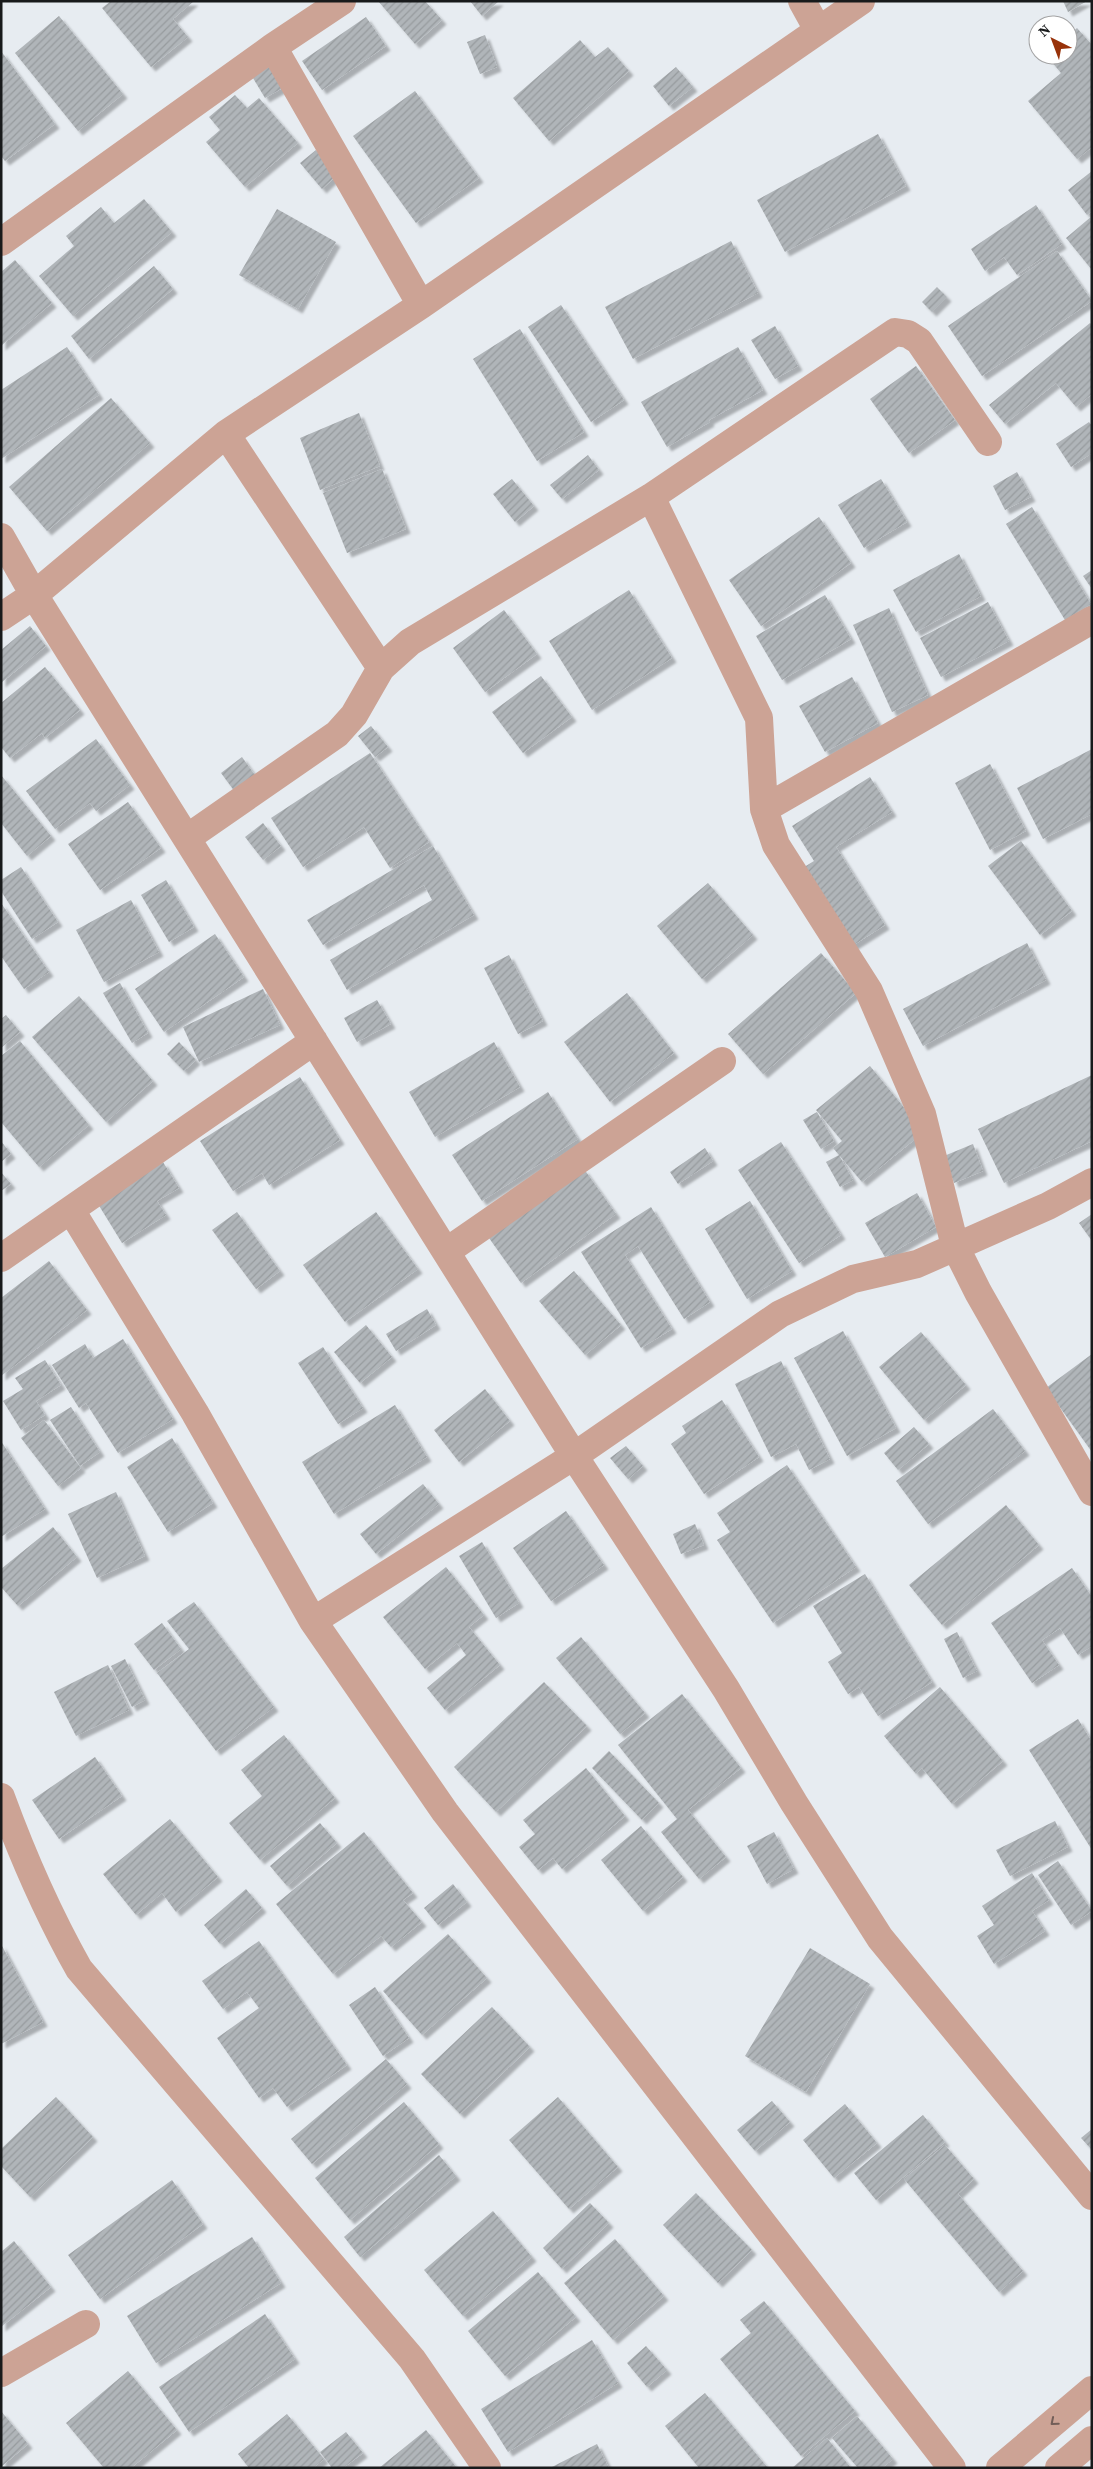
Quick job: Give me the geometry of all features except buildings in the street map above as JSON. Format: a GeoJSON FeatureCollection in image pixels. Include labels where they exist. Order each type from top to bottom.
{"type":"FeatureCollection","features":[{"type":"Feature","properties":{"kind":"street"},"geometry":{"type":"LineString","coordinates":[[1,242],[274,47],[342,1]]}},
{"type":"Feature","properties":{"kind":"street"},"geometry":{"type":"LineString","coordinates":[[802,1],[818,30]]}},
{"type":"Feature","properties":{"kind":"street"},"geometry":{"type":"LineString","coordinates":[[1,617],[34,595],[226,434],[421,306],[861,1]]}},
{"type":"Feature","properties":{"kind":"street"},"geometry":{"type":"LineString","coordinates":[[274,47],[421,306]]}},
{"type":"Feature","properties":{"kind":"street"},"geometry":{"type":"LineString","coordinates":[[187,838],[337,734],[354,715],[381,668],[410,642],[651,496],[894,332],[908,334],[919,341],[988,442]]}},
{"type":"Feature","properties":{"kind":"street"},"geometry":{"type":"LineString","coordinates":[[226,434],[381,668]]}},
{"type":"Feature","properties":{"kind":"street"},"geometry":{"type":"LineString","coordinates":[[651,496],[759,718],[764,809],[776,845],[870,991],[922,1114],[955,1246],[978,1292],[1092,1492]]}},
{"type":"Feature","properties":{"kind":"street"},"geometry":{"type":"LineString","coordinates":[[1,537],[34,595],[574,1456],[726,1689],[794,1803],[880,1938],[1092,2196]]}},
{"type":"Feature","properties":{"kind":"street"},"geometry":{"type":"LineString","coordinates":[[764,809],[1092,620]]}},
{"type":"Feature","properties":{"kind":"street"},"geometry":{"type":"LineString","coordinates":[[1,1258],[314,1041]]}},
{"type":"Feature","properties":{"kind":"street"},"geometry":{"type":"LineString","coordinates":[[447,1251],[722,1061]]}},
{"type":"Feature","properties":{"kind":"street"},"geometry":{"type":"LineString","coordinates":[[313,1621],[574,1456],[780,1314],[853,1279],[917,1264],[1048,1206],[1092,1182]]}},
{"type":"Feature","properties":{"kind":"street"},"geometry":{"type":"LineString","coordinates":[[71,1210],[195,1413],[313,1621],[446,1812],[952,2468]]}},
{"type":"Feature","properties":{"kind":"street"},"geometry":{"type":"LineString","coordinates":[[1,1797],[28,1868],[54,1924],[79,1969],[412,2359],[488,2468]]}},
{"type":"Feature","properties":{"kind":"street"},"geometry":{"type":"LineString","coordinates":[[1,2373],[86,2324]]}},
{"type":"Feature","properties":{"kind":"street"},"geometry":{"type":"LineString","coordinates":[[1000,2468],[1092,2390]]}},
{"type":"Feature","properties":{"kind":"street"},"geometry":{"type":"LineString","coordinates":[[1059,2468],[1092,2440]]}}]}
